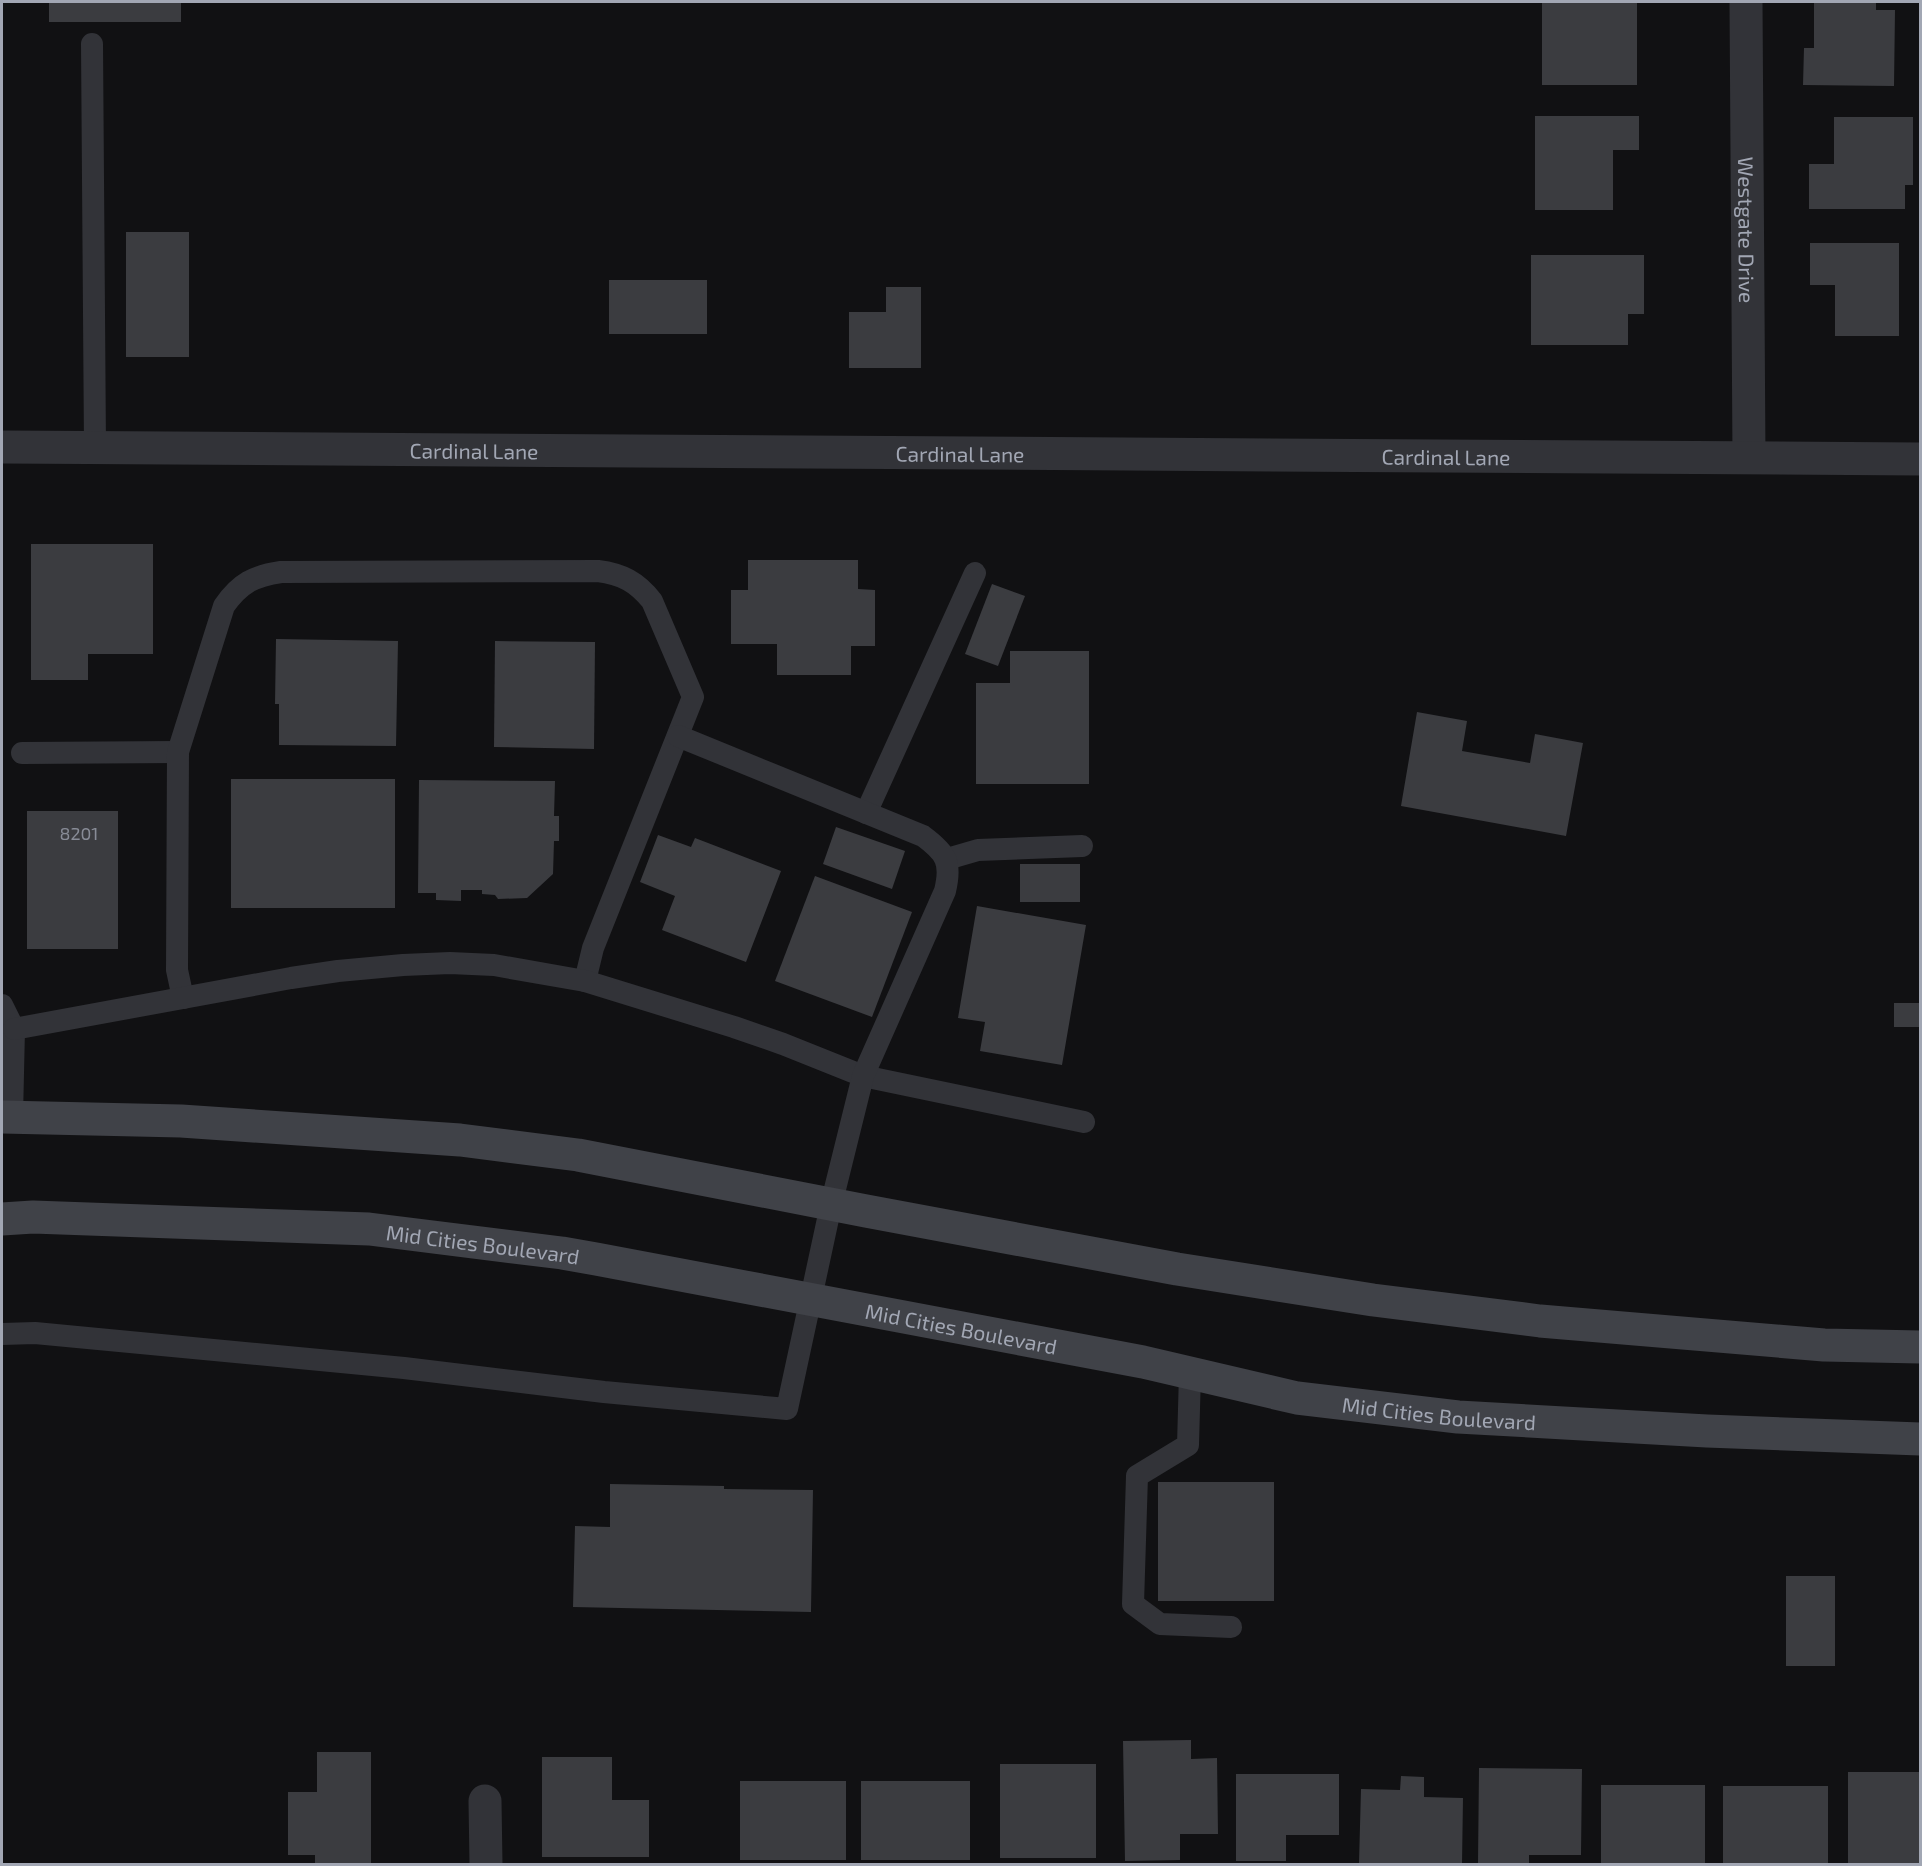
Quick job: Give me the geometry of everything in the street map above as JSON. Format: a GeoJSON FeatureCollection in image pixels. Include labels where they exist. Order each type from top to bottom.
{"type":"FeatureCollection","features":[{"type":"Feature","properties":{"kind":"main road"},"geometry":{"type":"LineString","coordinates":[[7,1117],[181,1121],[460,1140],[578,1155],[831,1205],[1178,1269],[1384,1301],[1540,1321],[1800,1343],[1920,1347]]}},
{"type":"Feature","properties":{"kind":"main road","name":"Mid Cities Boulevard"},"geometry":{"type":"LineString","coordinates":[[2,1219],[33,1217],[369,1229],[562,1252],[1143,1362],[1297,1398],[1458,1417],[1707,1431],[1920,1439]]}},
{"type":"Feature","properties":{"kind":"street","name":"Westgate Drive"},"geometry":{"type":"LineString","coordinates":[[1746,2],[1749,457]]}},
{"type":"Feature","properties":{"kind":"street","name":"Cardinal Lane"},"geometry":{"type":"LineString","coordinates":[[2,447],[1920,459]]}},
{"type":"Feature","properties":{"kind":"street"},"geometry":{"type":"LineString","coordinates":[[485,1801],[486,1864]]}},
{"type":"Feature","properties":{"kind":"lane"},"geometry":{"type":"LineString","coordinates":[[92,44],[95,448]]}},
{"type":"Feature","properties":{"kind":"lane"},"geometry":{"type":"LineString","coordinates":[[183,998],[177,970],[178,752],[224,606],[234,592],[246,582],[262,574],[281,572],[598,571],[614,573],[629,579],[652,601],[693,697],[593,948],[585,981]]}},
{"type":"Feature","properties":{"kind":"lane"},"geometry":{"type":"LineString","coordinates":[[866,813],[975,573]]}},
{"type":"Feature","properties":{"kind":"lane"},"geometry":{"type":"LineString","coordinates":[[2,1334],[35,1333],[356,1363],[604,1392],[787,1409],[831,1205],[863,1076],[945,891],[950,874],[947,859],[937,846],[923,836],[678,736]]}},
{"type":"Feature","properties":{"kind":"lane"},"geometry":{"type":"LineString","coordinates":[[22,753],[178,752]]}},
{"type":"Feature","properties":{"kind":"lane"},"geometry":{"type":"LineString","coordinates":[[947,859],[978,850],[1082,846]]}},
{"type":"Feature","properties":{"kind":"lane"},"geometry":{"type":"LineString","coordinates":[[14,1029],[338,971],[450,963],[494,965],[585,981],[734,1027],[863,1076],[1084,1122]]}},
{"type":"Feature","properties":{"kind":"lane"},"geometry":{"type":"LineString","coordinates":[[2,1005],[14,1029],[7,1117]]}},
{"type":"Feature","properties":{"kind":"lane"},"geometry":{"type":"LineString","coordinates":[[1190,1373],[1188,1445],[1137,1476],[1133,1604],[1160,1624],[1231,1627]]}},
{"type":"Feature","properties":{"kind":"building"},"geometry":{"type":"Polygon","coordinates":[[[49,2],[181,2],[181,22],[49,22],[49,2]]]}},
{"type":"Feature","properties":{"kind":"building"},"geometry":{"type":"Polygon","coordinates":[[[1542,2],[1637,2],[1637,85],[1542,85],[1542,2]]]}},
{"type":"Feature","properties":{"kind":"building"},"geometry":{"type":"Polygon","coordinates":[[[1814,2],[1876,2],[1876,10],[1895,10],[1894,86],[1803,85],[1804,48],[1814,48],[1814,2]]]}},
{"type":"Feature","properties":{"kind":"building"},"geometry":{"type":"Polygon","coordinates":[[[1535,116],[1639,116],[1639,150],[1613,150],[1613,210],[1535,210],[1535,116]]]}},
{"type":"Feature","properties":{"kind":"building"},"geometry":{"type":"Polygon","coordinates":[[[1834,117],[1913,117],[1913,185],[1905,185],[1905,209],[1809,209],[1809,164],[1834,164],[1834,117]]]}},
{"type":"Feature","properties":{"kind":"building"},"geometry":{"type":"Polygon","coordinates":[[[126,232],[189,232],[189,357],[126,357],[126,232]]]}},
{"type":"Feature","properties":{"kind":"building"},"geometry":{"type":"Polygon","coordinates":[[[1810,243],[1899,243],[1899,336],[1835,336],[1835,285],[1810,285],[1810,243]]]}},
{"type":"Feature","properties":{"kind":"building"},"geometry":{"type":"Polygon","coordinates":[[[1531,255],[1644,255],[1644,314],[1628,314],[1628,345],[1531,345],[1531,255]]]}},
{"type":"Feature","properties":{"kind":"building"},"geometry":{"type":"Polygon","coordinates":[[[609,280],[707,280],[707,334],[609,334],[609,280]]]}},
{"type":"Feature","properties":{"kind":"building"},"geometry":{"type":"Polygon","coordinates":[[[886,287],[921,287],[921,368],[849,368],[849,312],[886,312],[886,287]]]}},
{"type":"Feature","properties":{"kind":"building"},"geometry":{"type":"Polygon","coordinates":[[[31,544],[153,544],[153,654],[88,654],[88,680],[31,680],[31,544]]]}},
{"type":"Feature","properties":{"kind":"building"},"geometry":{"type":"Polygon","coordinates":[[[748,560],[858,560],[858,589],[875,590],[875,646],[851,646],[851,675],[777,675],[777,644],[731,644],[731,590],[748,590],[748,560]]]}},
{"type":"Feature","properties":{"kind":"building"},"geometry":{"type":"Polygon","coordinates":[[[992,584],[1025,596],[998,666],[965,654],[992,584]]]}},
{"type":"Feature","properties":{"kind":"building"},"geometry":{"type":"Polygon","coordinates":[[[276,639],[398,641],[396,746],[279,745],[279,704],[275,704],[276,639]]]}},
{"type":"Feature","properties":{"kind":"building"},"geometry":{"type":"Polygon","coordinates":[[[495,641],[595,642],[594,749],[494,747],[495,641]]]}},
{"type":"Feature","properties":{"kind":"building"},"geometry":{"type":"Polygon","coordinates":[[[1010,651],[1089,651],[1089,784],[976,784],[976,683],[1010,683],[1010,651]]]}},
{"type":"Feature","properties":{"kind":"building"},"geometry":{"type":"Polygon","coordinates":[[[1417,712],[1467,721],[1462,751],[1530,763],[1535,734],[1583,743],[1566,836],[1401,806],[1417,712]]]}},
{"type":"Feature","properties":{"kind":"building"},"geometry":{"type":"Polygon","coordinates":[[[231,779],[395,779],[395,908],[231,908],[231,779]]]}},
{"type":"Feature","properties":{"kind":"building"},"geometry":{"type":"Polygon","coordinates":[[[419,780],[555,781],[554,816],[559,816],[559,841],[554,841],[553,874],[527,898],[498,899],[495,895],[482,894],[482,890],[461,890],[461,901],[436,900],[436,893],[418,893],[419,780]]]}},
{"type":"Feature","properties":{"kind":"building"},"geometry":{"type":"Polygon","coordinates":[[[27,811],[118,811],[118,949],[27,949],[27,811]]]}},
{"type":"Feature","properties":{"kind":"building"},"geometry":{"type":"Polygon","coordinates":[[[836,827],[905,851],[892,889],[823,864],[836,827]]]}},
{"type":"Feature","properties":{"kind":"building"},"geometry":{"type":"Polygon","coordinates":[[[658,835],[691,847],[695,838],[781,871],[746,962],[662,930],[675,896],[640,882],[658,835]]]}},
{"type":"Feature","properties":{"kind":"building"},"geometry":{"type":"Polygon","coordinates":[[[1020,864],[1080,864],[1080,902],[1020,902],[1020,864]]]}},
{"type":"Feature","properties":{"kind":"building"},"geometry":{"type":"Polygon","coordinates":[[[815,876],[912,912],[872,1017],[775,981],[815,876]]]}},
{"type":"Feature","properties":{"kind":"building"},"geometry":{"type":"Polygon","coordinates":[[[977,906],[1086,925],[1062,1065],[980,1051],[985,1022],[958,1018],[977,906]]]}},
{"type":"Feature","properties":{"kind":"building"},"geometry":{"type":"Polygon","coordinates":[[[1894,1003],[1920,1003],[1920,1027],[1894,1027],[1894,1003]]]}},
{"type":"Feature","properties":{"kind":"building"},"geometry":{"type":"Polygon","coordinates":[[[1158,1482],[1274,1482],[1274,1601],[1158,1601],[1158,1482]]]}},
{"type":"Feature","properties":{"kind":"building"},"geometry":{"type":"Polygon","coordinates":[[[610,1484],[813,1490],[811,1612],[573,1607],[575,1526],[610,1527],[610,1484]]]}},
{"type":"Feature","properties":{"kind":"building"},"geometry":{"type":"Polygon","coordinates":[[[1786,1576],[1835,1576],[1835,1666],[1786,1666],[1786,1576]]]}},
{"type":"Feature","properties":{"kind":"building"},"geometry":{"type":"Polygon","coordinates":[[[1191,1740],[1191,1759],[1217,1758],[1218,1834],[1180,1834],[1180,1860],[1125,1861],[1123,1741],[1191,1740]]]}},
{"type":"Feature","properties":{"kind":"building"},"geometry":{"type":"Polygon","coordinates":[[[317,1752],[371,1752],[371,1864],[315,1864],[315,1855],[288,1855],[288,1792],[317,1792],[317,1752]]]}},
{"type":"Feature","properties":{"kind":"building"},"geometry":{"type":"Polygon","coordinates":[[[542,1757],[612,1757],[612,1800],[649,1800],[649,1857],[542,1857],[542,1757]]]}},
{"type":"Feature","properties":{"kind":"building"},"geometry":{"type":"Polygon","coordinates":[[[1000,1764],[1096,1764],[1096,1858],[1000,1858],[1000,1764]]]}},
{"type":"Feature","properties":{"kind":"building"},"geometry":{"type":"Polygon","coordinates":[[[1479,1768],[1582,1769],[1581,1855],[1529,1855],[1529,1864],[1478,1864],[1479,1768]]]}},
{"type":"Feature","properties":{"kind":"building"},"geometry":{"type":"Polygon","coordinates":[[[1848,1772],[1920,1772],[1920,1863],[1848,1863],[1848,1772]]]}},
{"type":"Feature","properties":{"kind":"building"},"geometry":{"type":"Polygon","coordinates":[[[1236,1774],[1339,1774],[1339,1835],[1286,1835],[1286,1861],[1236,1861],[1236,1774]]]}},
{"type":"Feature","properties":{"kind":"building"},"geometry":{"type":"Polygon","coordinates":[[[1401,1776],[1424,1777],[1424,1797],[1463,1798],[1462,1864],[1359,1863],[1361,1789],[1400,1790],[1401,1776]]]}},
{"type":"Feature","properties":{"kind":"building"},"geometry":{"type":"Polygon","coordinates":[[[740,1781],[846,1781],[846,1860],[740,1860],[740,1781]]]}},
{"type":"Feature","properties":{"kind":"building"},"geometry":{"type":"Polygon","coordinates":[[[861,1781],[970,1781],[970,1860],[861,1860],[861,1781]]]}},
{"type":"Feature","properties":{"kind":"building"},"geometry":{"type":"Polygon","coordinates":[[[1601,1785],[1705,1785],[1705,1864],[1601,1864],[1601,1785]]]}},
{"type":"Feature","properties":{"kind":"building"},"geometry":{"type":"Polygon","coordinates":[[[1723,1786],[1828,1786],[1828,1864],[1723,1864],[1723,1786]]]}}]}
